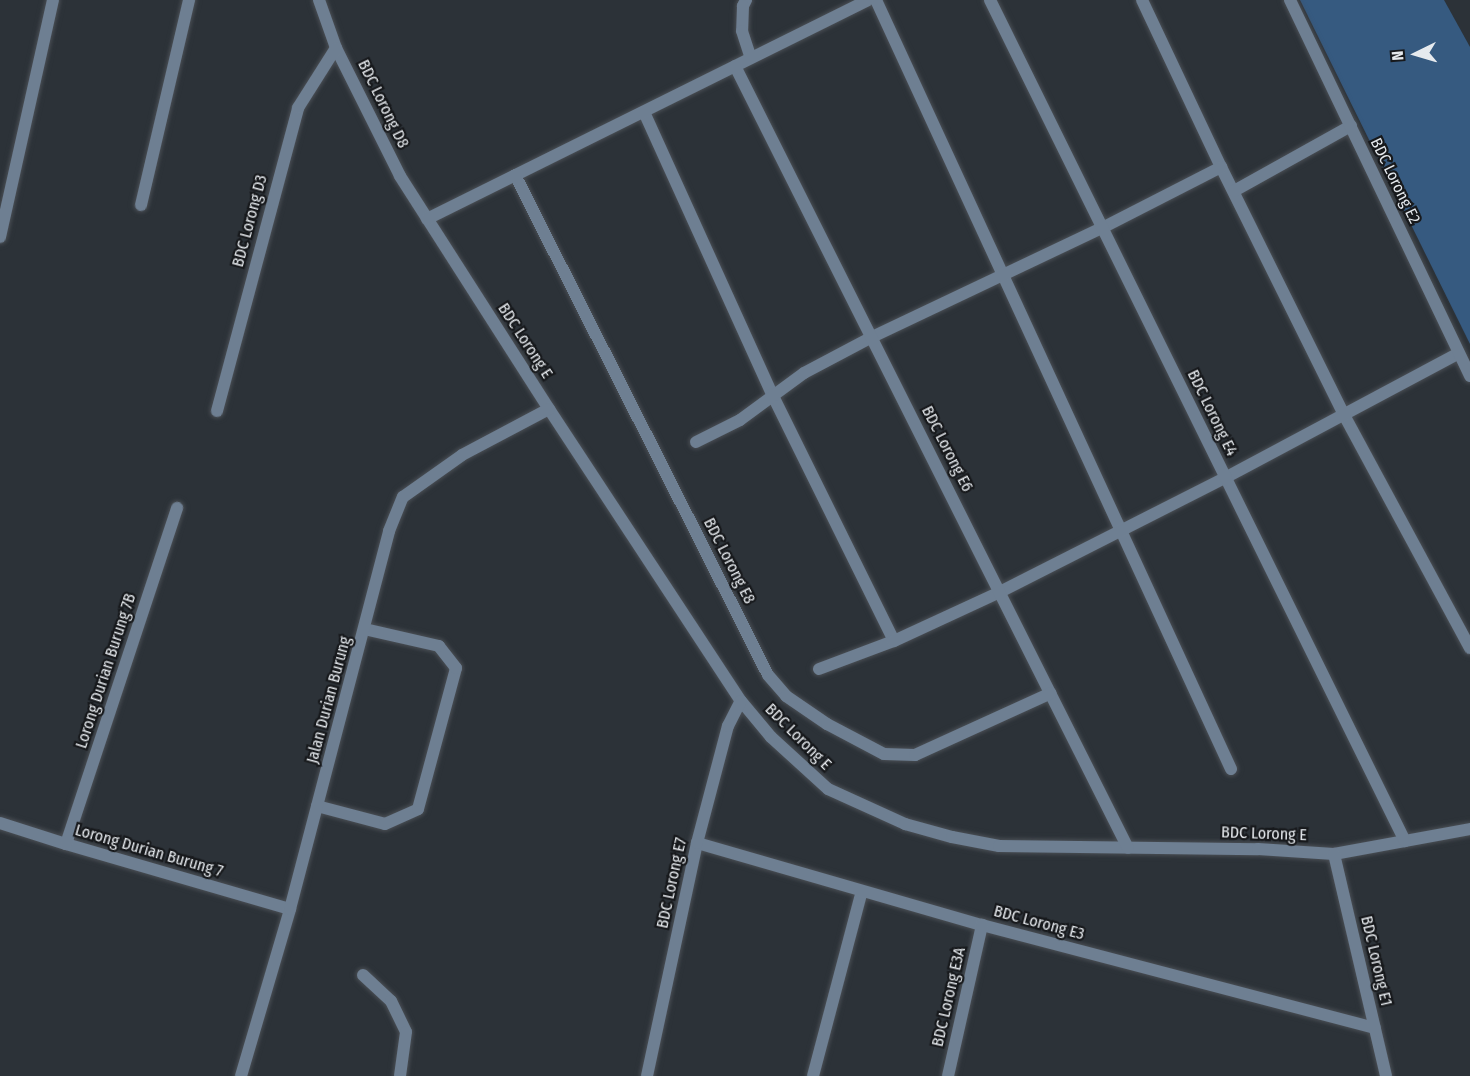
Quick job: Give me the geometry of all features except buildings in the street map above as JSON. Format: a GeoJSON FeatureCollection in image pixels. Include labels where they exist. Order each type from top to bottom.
{"type":"FeatureCollection","features":[{"type":"Feature","properties":{"kind":"street"},"geometry":{"type":"LineString","coordinates":[[0,237],[53,0]]}},
{"type":"Feature","properties":{"kind":"street"},"geometry":{"type":"LineString","coordinates":[[141,205],[189,0]]}},
{"type":"Feature","properties":{"kind":"street","name":"BDC Lorong D8"},"geometry":{"type":"LineString","coordinates":[[319,0],[336,48],[400,176],[427,219]]}},
{"type":"Feature","properties":{"kind":"street"},"geometry":{"type":"LineString","coordinates":[[746,0],[743,6],[742,31],[751,58]]}},
{"type":"Feature","properties":{"kind":"street"},"geometry":{"type":"LineString","coordinates":[[427,219],[868,0]]}},
{"type":"Feature","properties":{"kind":"street"},"geometry":{"type":"LineString","coordinates":[[876,0],[1005,274],[1231,769]]}},
{"type":"Feature","properties":{"kind":"street","name":"BDC Lorong E4"},"geometry":{"type":"LineString","coordinates":[[990,0],[1405,841]]}},
{"type":"Feature","properties":{"kind":"street"},"geometry":{"type":"LineString","coordinates":[[1142,0],[1344,416],[1470,648]]}},
{"type":"Feature","properties":{"kind":"street","name":"BDC Lorong E2"},"geometry":{"type":"LineString","coordinates":[[1290,0],[1470,376]]}},
{"type":"Feature","properties":{"kind":"street","name":"BDC Lorong D3"},"geometry":{"type":"LineString","coordinates":[[217,411],[298,108],[336,48]]}},
{"type":"Feature","properties":{"kind":"street","name":"BDC Lorong E6"},"geometry":{"type":"LineString","coordinates":[[735,66],[1128,848]]}},
{"type":"Feature","properties":{"kind":"street"},"geometry":{"type":"LineString","coordinates":[[644,112],[772,394],[894,641]]}},
{"type":"Feature","properties":{"kind":"street"},"geometry":{"type":"LineString","coordinates":[[1234,190],[1351,126]]}},
{"type":"Feature","properties":{"kind":"street"},"geometry":{"type":"LineString","coordinates":[[696,442],[740,420],[772,394],[804,373],[872,337],[1102,228],[1221,166]]}},
{"type":"Feature","properties":{"kind":"street","name":"BDC Lorong E8"},"geometry":{"type":"LineString","coordinates":[[515,175],[768,675],[786,696],[827,724],[884,754],[915,755],[1051,693]]}},
{"type":"Feature","properties":{"kind":"street","name":"BDC Lorong E"},"geometry":{"type":"LineString","coordinates":[[427,219],[741,701],[771,737],[828,789],[905,824],[952,837],[999,846],[1258,849],[1334,854],[1470,829]]}},
{"type":"Feature","properties":{"kind":"street"},"geometry":{"type":"LineString","coordinates":[[819,669],[894,641],[1000,592],[1225,478],[1459,353]]}},
{"type":"Feature","properties":{"kind":"street","name":"Jalan Durian Burung"},"geometry":{"type":"LineString","coordinates":[[242,1076],[290,909],[389,531],[403,497],[462,455],[549,409]]}},
{"type":"Feature","properties":{"kind":"street","name":"Lorong Durian Burung 7B"},"geometry":{"type":"LineString","coordinates":[[66,844],[177,508]]}},
{"type":"Feature","properties":{"kind":"street"},"geometry":{"type":"LineString","coordinates":[[317,806],[385,824],[418,809],[456,668],[439,646],[365,629]]}},
{"type":"Feature","properties":{"kind":"street","name":"BDC Lorong E7"},"geometry":{"type":"LineString","coordinates":[[647,1076],[697,843],[728,726],[741,701]]}},
{"type":"Feature","properties":{"kind":"street","name":"Lorong Durian Burung 7"},"geometry":{"type":"LineString","coordinates":[[0,823],[290,909]]}},
{"type":"Feature","properties":{"kind":"street","name":"BDC Lorong E3"},"geometry":{"type":"LineString","coordinates":[[697,843],[982,925],[1375,1028]]}},
{"type":"Feature","properties":{"kind":"street","name":"BDC Lorong E1"},"geometry":{"type":"LineString","coordinates":[[1334,854],[1386,1076]]}},
{"type":"Feature","properties":{"kind":"street"},"geometry":{"type":"LineString","coordinates":[[813,1076],[862,891]]}},
{"type":"Feature","properties":{"kind":"street","name":"BDC Lorong E3A"},"geometry":{"type":"LineString","coordinates":[[948,1076],[982,925]]}},
{"type":"Feature","properties":{"kind":"street"},"geometry":{"type":"LineString","coordinates":[[363,975],[391,1001],[406,1032],[400,1076]]}},
{"type":"Feature","properties":{"kind":"shaded area"},"geometry":{"type":"Polygon","coordinates":[[[1300,0],[1444,0],[1470,47],[1470,344],[1300,0]]]}}]}
